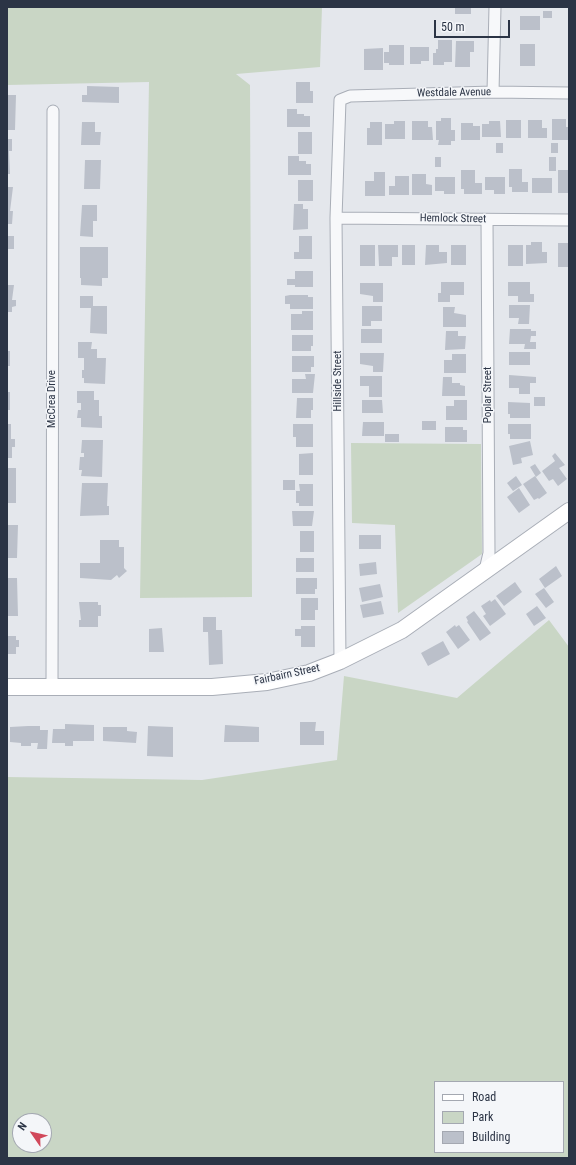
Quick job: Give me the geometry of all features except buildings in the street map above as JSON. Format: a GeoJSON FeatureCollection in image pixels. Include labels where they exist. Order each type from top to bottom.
{"type":"FeatureCollection","features":[{"type":"Feature","properties":{"kind":"main road","name":"Fairbairn Street"},"geometry":{"type":"LineString","coordinates":[[7,687],[212,687],[267,682],[309,673],[340,661],[402,630],[569,510]]}},
{"type":"Feature","properties":{"kind":"street"},"geometry":{"type":"LineString","coordinates":[[493,92],[495,7]]}},
{"type":"Feature","properties":{"kind":"street","name":"Westdale Avenue"},"geometry":{"type":"LineString","coordinates":[[340,100],[350,96],[493,92],[569,94]]}},
{"type":"Feature","properties":{"kind":"street","name":"Hillside Street"},"geometry":{"type":"LineString","coordinates":[[340,100],[336,218],[340,661]]}},
{"type":"Feature","properties":{"kind":"street","name":"McCrea Drive"},"geometry":{"type":"LineString","coordinates":[[52,111],[52,688]]}},
{"type":"Feature","properties":{"kind":"street","name":"Hemlock Street"},"geometry":{"type":"LineString","coordinates":[[336,218],[569,220]]}},
{"type":"Feature","properties":{"kind":"street","name":"Poplar Street"},"geometry":{"type":"LineString","coordinates":[[485,570],[489,553],[488,220]]}},
{"type":"Feature","properties":{"kind":"green space"},"geometry":{"type":"Polygon","coordinates":[[[7,7],[322,7],[320,67],[236,74],[250,85],[252,597],[140,598],[149,82],[7,85],[7,7]]]}},
{"type":"Feature","properties":{"kind":"green space"},"geometry":{"type":"Polygon","coordinates":[[[351,443],[481,444],[482,554],[398,613],[395,525],[352,523],[351,443]]]}},
{"type":"Feature","properties":{"kind":"green space"},"geometry":{"type":"Polygon","coordinates":[[[549,620],[569,647],[569,1158],[7,1158],[7,777],[202,780],[337,760],[344,676],[457,698],[549,620]]]}}]}
